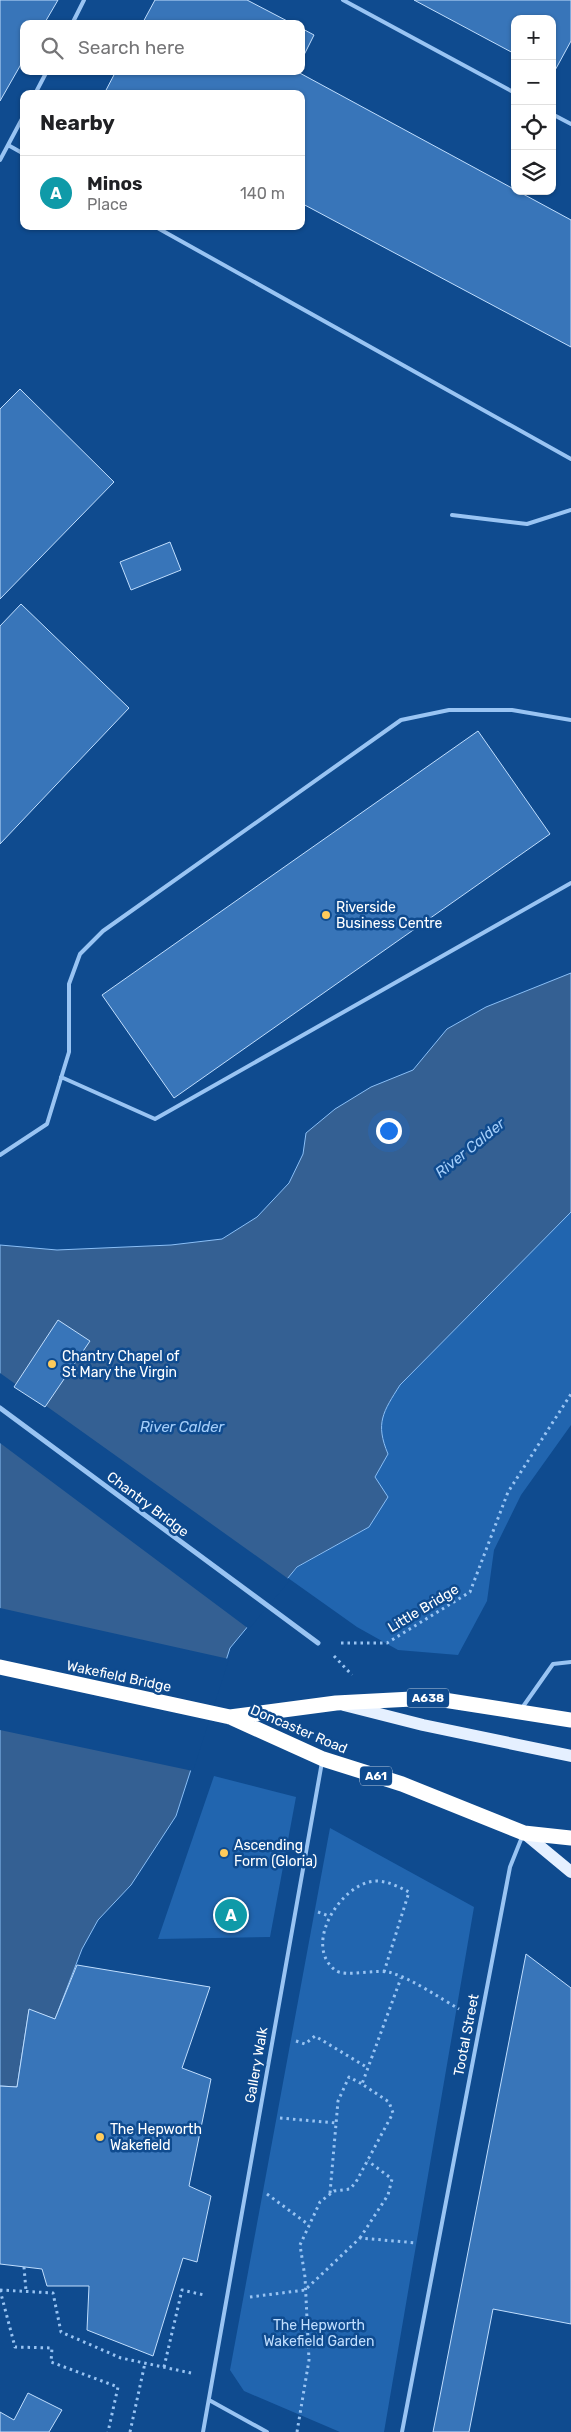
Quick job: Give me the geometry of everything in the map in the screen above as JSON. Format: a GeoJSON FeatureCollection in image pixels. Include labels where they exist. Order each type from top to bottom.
{"type":"FeatureCollection","features":[{"type":"Feature","properties":{"kind":"highway","name":"Wakefield Bridge"},"geometry":{"type":"LineString","coordinates":[[0,1667],[230,1717]]}},
{"type":"Feature","properties":{"kind":"highway","name":"Doncaster Road"},"geometry":{"type":"LineString","coordinates":[[230,1717],[336,1703],[431,1698],[571,1720]]}},
{"type":"Feature","properties":{"kind":"highway","name":"Doncaster Road"},"geometry":{"type":"LineString","coordinates":[[230,1717],[323,1759],[402,1784],[524,1833],[571,1838]]}},
{"type":"Feature","properties":{"kind":"main road","name":"Doncaster Road"},"geometry":{"type":"LineString","coordinates":[[336,1703],[423,1725],[571,1756]]}},
{"type":"Feature","properties":{"kind":"main road","name":"A61"},"geometry":{"type":"LineString","coordinates":[[524,1833],[571,1872]]}},
{"type":"Feature","properties":{"kind":"street","name":"Chantry Bridge"},"geometry":{"type":"LineString","coordinates":[[0,1408],[318,1643]]}},
{"type":"Feature","properties":{"kind":"lane"},"geometry":{"type":"LineString","coordinates":[[74,20],[84,0]]}},
{"type":"Feature","properties":{"kind":"lane"},"geometry":{"type":"LineString","coordinates":[[343,0],[511,91]]}},
{"type":"Feature","properties":{"kind":"lane"},"geometry":{"type":"LineString","coordinates":[[37,90],[45,75]]}},
{"type":"Feature","properties":{"kind":"lane"},"geometry":{"type":"LineString","coordinates":[[556,116],[571,124]]}},
{"type":"Feature","properties":{"kind":"lane"},"geometry":{"type":"LineString","coordinates":[[0,160],[20,122]]}},
{"type":"Feature","properties":{"kind":"lane"},"geometry":{"type":"LineString","coordinates":[[8,145],[20,152]]}},
{"type":"Feature","properties":{"kind":"lane"},"geometry":{"type":"LineString","coordinates":[[161,230],[571,459]]}},
{"type":"Feature","properties":{"kind":"lane"},"geometry":{"type":"LineString","coordinates":[[452,515],[527,524],[571,510]]}},
{"type":"Feature","properties":{"kind":"lane"},"geometry":{"type":"LineString","coordinates":[[0,1155],[47,1124],[69,1052],[70,984],[80,954],[103,931],[401,720],[449,710],[512,710],[571,720]]}},
{"type":"Feature","properties":{"kind":"lane"},"geometry":{"type":"LineString","coordinates":[[61,1077],[155,1119],[571,883]]}},
{"type":"Feature","properties":{"kind":"lane"},"geometry":{"type":"LineString","coordinates":[[519,1712],[553,1664],[571,1662]]}},
{"type":"Feature","properties":{"kind":"lane","name":"Gallery Walk"},"geometry":{"type":"LineString","coordinates":[[203,2432],[323,1759]]}},
{"type":"Feature","properties":{"kind":"lane","name":"Tootal Street"},"geometry":{"type":"LineString","coordinates":[[402,2432],[510,1867],[524,1833]]}},
{"type":"Feature","properties":{"kind":"lane"},"geometry":{"type":"LineString","coordinates":[[209,2400],[267,2432]]}},
{"type":"Feature","properties":{"kind":"path","name":"Little Bridge"},"geometry":{"type":"LineString","coordinates":[[318,1643],[386,1643],[470,1592],[508,1492],[571,1394]]}},
{"type":"Feature","properties":{"kind":"path"},"geometry":{"type":"LineString","coordinates":[[318,1643],[340,1661],[377,1701]]}},
{"type":"Feature","properties":{"kind":"path"},"geometry":{"type":"LineString","coordinates":[[384,1972],[409,1892],[386,1882],[375,1881],[364,1884],[347,1896],[329,1916],[323,1934],[324,1952],[334,1970],[340,1973],[384,1972],[401,1978],[481,2020]]}},
{"type":"Feature","properties":{"kind":"path"},"geometry":{"type":"LineString","coordinates":[[362,2084],[401,1978]]}},
{"type":"Feature","properties":{"kind":"path"},"geometry":{"type":"LineString","coordinates":[[273,2034],[305,2044],[315,2036],[368,2068]]}},
{"type":"Feature","properties":{"kind":"path"},"geometry":{"type":"LineString","coordinates":[[297,2432],[309,2360],[300,2245],[320,2202],[334,2191],[350,2189],[356,2182],[393,2113],[389,2102],[349,2077],[338,2102],[330,2194]]}},
{"type":"Feature","properties":{"kind":"path"},"geometry":{"type":"LineString","coordinates":[[259,2116],[336,2123]]}},
{"type":"Feature","properties":{"kind":"path"},"geometry":{"type":"LineString","coordinates":[[164,2367],[182,2290],[226,2299],[305,2290],[360,2238],[388,2195],[392,2179],[368,2161]]}},
{"type":"Feature","properties":{"kind":"path"},"geometry":{"type":"LineString","coordinates":[[248,2180],[309,2225]]}},
{"type":"Feature","properties":{"kind":"path"},"geometry":{"type":"LineString","coordinates":[[360,2238],[438,2244]]}},
{"type":"Feature","properties":{"kind":"path"},"geometry":{"type":"LineString","coordinates":[[24,2267],[26,2292]]}},
{"type":"Feature","properties":{"kind":"path"},"geometry":{"type":"LineString","coordinates":[[108,2432],[118,2387],[51,2362],[52,2348],[14,2347],[0,2290],[53,2293],[61,2332],[121,2358],[186,2372]]}},
{"type":"Feature","properties":{"kind":"path"},"geometry":{"type":"LineString","coordinates":[[130,2432],[145,2363]]}},
{"type":"Feature","properties":{"kind":"green space"},"geometry":{"type":"Polygon","coordinates":[[[571,1212],[571,1425],[521,1495],[494,1550],[487,1601],[458,1655],[398,1650],[357,1627],[288,1578],[298,1567],[369,1527],[375,1477],[388,1454],[382,1434],[383,1418],[385,1410],[394,1394],[400,1385],[571,1212]]]}},
{"type":"Feature","properties":{"kind":"green space"},"geometry":{"type":"Polygon","coordinates":[[[214,1776],[296,1797],[270,1937],[158,1939],[214,1776]]]}},
{"type":"Feature","properties":{"kind":"green space","name":"The Hepworth Wakefield Garden"},"geometry":{"type":"Polygon","coordinates":[[[330,1828],[474,1907],[384,2432],[340,2432],[244,2391],[230,2370],[330,1828]]]}},
{"type":"Feature","properties":{"kind":"water","name":"River Calder"},"geometry":{"type":"Polygon","coordinates":[[[571,973],[571,1212],[400,1385],[389,1403],[383,1418],[382,1434],[388,1454],[375,1477],[388,1497],[369,1527],[297,1567],[230,1648],[176,1816],[131,1885],[98,1920],[82,1949],[55,2019],[29,2010],[17,2087],[0,2086],[0,1245],[57,1250],[171,1245],[222,1239],[257,1217],[289,1183],[303,1154],[306,1133],[335,1109],[371,1087],[413,1070],[447,1029],[486,1007],[571,973]]]}},
{"type":"Feature","properties":{"kind":"pier"},"geometry":{"type":"Polygon","coordinates":[[[0,1373],[290,1580],[249,1629],[0,1443],[0,1373]]]}},
{"type":"Feature","properties":{"kind":"pier"},"geometry":{"type":"Polygon","coordinates":[[[0,1608],[229,1659],[193,1771],[0,1730],[0,1608]]]}},
{"type":"Feature","properties":{"kind":"building"},"geometry":{"type":"Polygon","coordinates":[[[0,0],[58,0],[46,20],[20,20],[20,66],[0,101],[0,0]]]}},
{"type":"Feature","properties":{"kind":"building"},"geometry":{"type":"Polygon","coordinates":[[[155,0],[247,0],[285,20],[144,20],[155,0]]]}},
{"type":"Feature","properties":{"kind":"building"},"geometry":{"type":"Polygon","coordinates":[[[414,0],[571,0],[571,41],[556,68],[556,15],[511,15],[511,52],[414,0]]]}},
{"type":"Feature","properties":{"kind":"building"},"geometry":{"type":"Polygon","coordinates":[[[305,30],[314,35],[305,53],[305,30]]]}},
{"type":"Feature","properties":{"kind":"building"},"geometry":{"type":"Polygon","coordinates":[[[114,75],[303,75],[511,187],[511,195],[525,195],[571,220],[571,347],[305,205],[305,90],[106,90],[114,75]]]}},
{"type":"Feature","properties":{"kind":"building"},"geometry":{"type":"Polygon","coordinates":[[[20,389],[114,482],[0,599],[0,409],[20,389]]]}},
{"type":"Feature","properties":{"kind":"building"},"geometry":{"type":"Polygon","coordinates":[[[170,542],[181,570],[131,590],[120,562],[170,542]]]}},
{"type":"Feature","properties":{"kind":"building"},"geometry":{"type":"Polygon","coordinates":[[[21,604],[129,708],[0,844],[0,626],[21,604]]]}},
{"type":"Feature","properties":{"kind":"building","name":"Riverside Business Centre"},"geometry":{"type":"Polygon","coordinates":[[[478,731],[550,834],[174,1098],[102,995],[478,731]]]}},
{"type":"Feature","properties":{"kind":"building","name":"Chantry Chapel of St Mary the Virgin"},"geometry":{"type":"Polygon","coordinates":[[[58,1320],[90,1341],[45,1407],[14,1387],[58,1320]]]}},
{"type":"Feature","properties":{"kind":"building"},"geometry":{"type":"Polygon","coordinates":[[[526,1954],[571,1988],[571,2324],[493,2309],[469,2432],[433,2432],[526,1954]]]}},
{"type":"Feature","properties":{"kind":"building","name":"The Hepworth Wakefield"},"geometry":{"type":"Polygon","coordinates":[[[77,1965],[210,1987],[182,2068],[211,2079],[189,2186],[211,2196],[197,2262],[183,2258],[153,2356],[87,2330],[89,2286],[47,2286],[42,2269],[0,2264],[0,2086],[17,2087],[29,2009],[55,2019],[77,1965]]]}},
{"type":"Feature","properties":{"kind":"building"},"geometry":{"type":"Polygon","coordinates":[[[28,2393],[62,2410],[49,2432],[0,2432],[0,2412],[14,2420],[28,2393]]]}},
{"type":"Feature","properties":{"kind":"place","name":"Riverside Business Centre"},"geometry":{"type":"Point","coordinates":[326,915]}},
{"type":"Feature","properties":{"kind":"place","name":"Chantry Chapel of St Mary the Virgin"},"geometry":{"type":"Point","coordinates":[52,1364]}},
{"type":"Feature","properties":{"kind":"place","name":"Ascending Form (Gloria)"},"geometry":{"type":"Point","coordinates":[224,1853]}},
{"type":"Feature","properties":{"kind":"place","name":"Minos"},"geometry":{"type":"Point","coordinates":[231,1915]}},
{"type":"Feature","properties":{"kind":"place","name":"The Hepworth Wakefield"},"geometry":{"type":"Point","coordinates":[100,2137]}}]}
